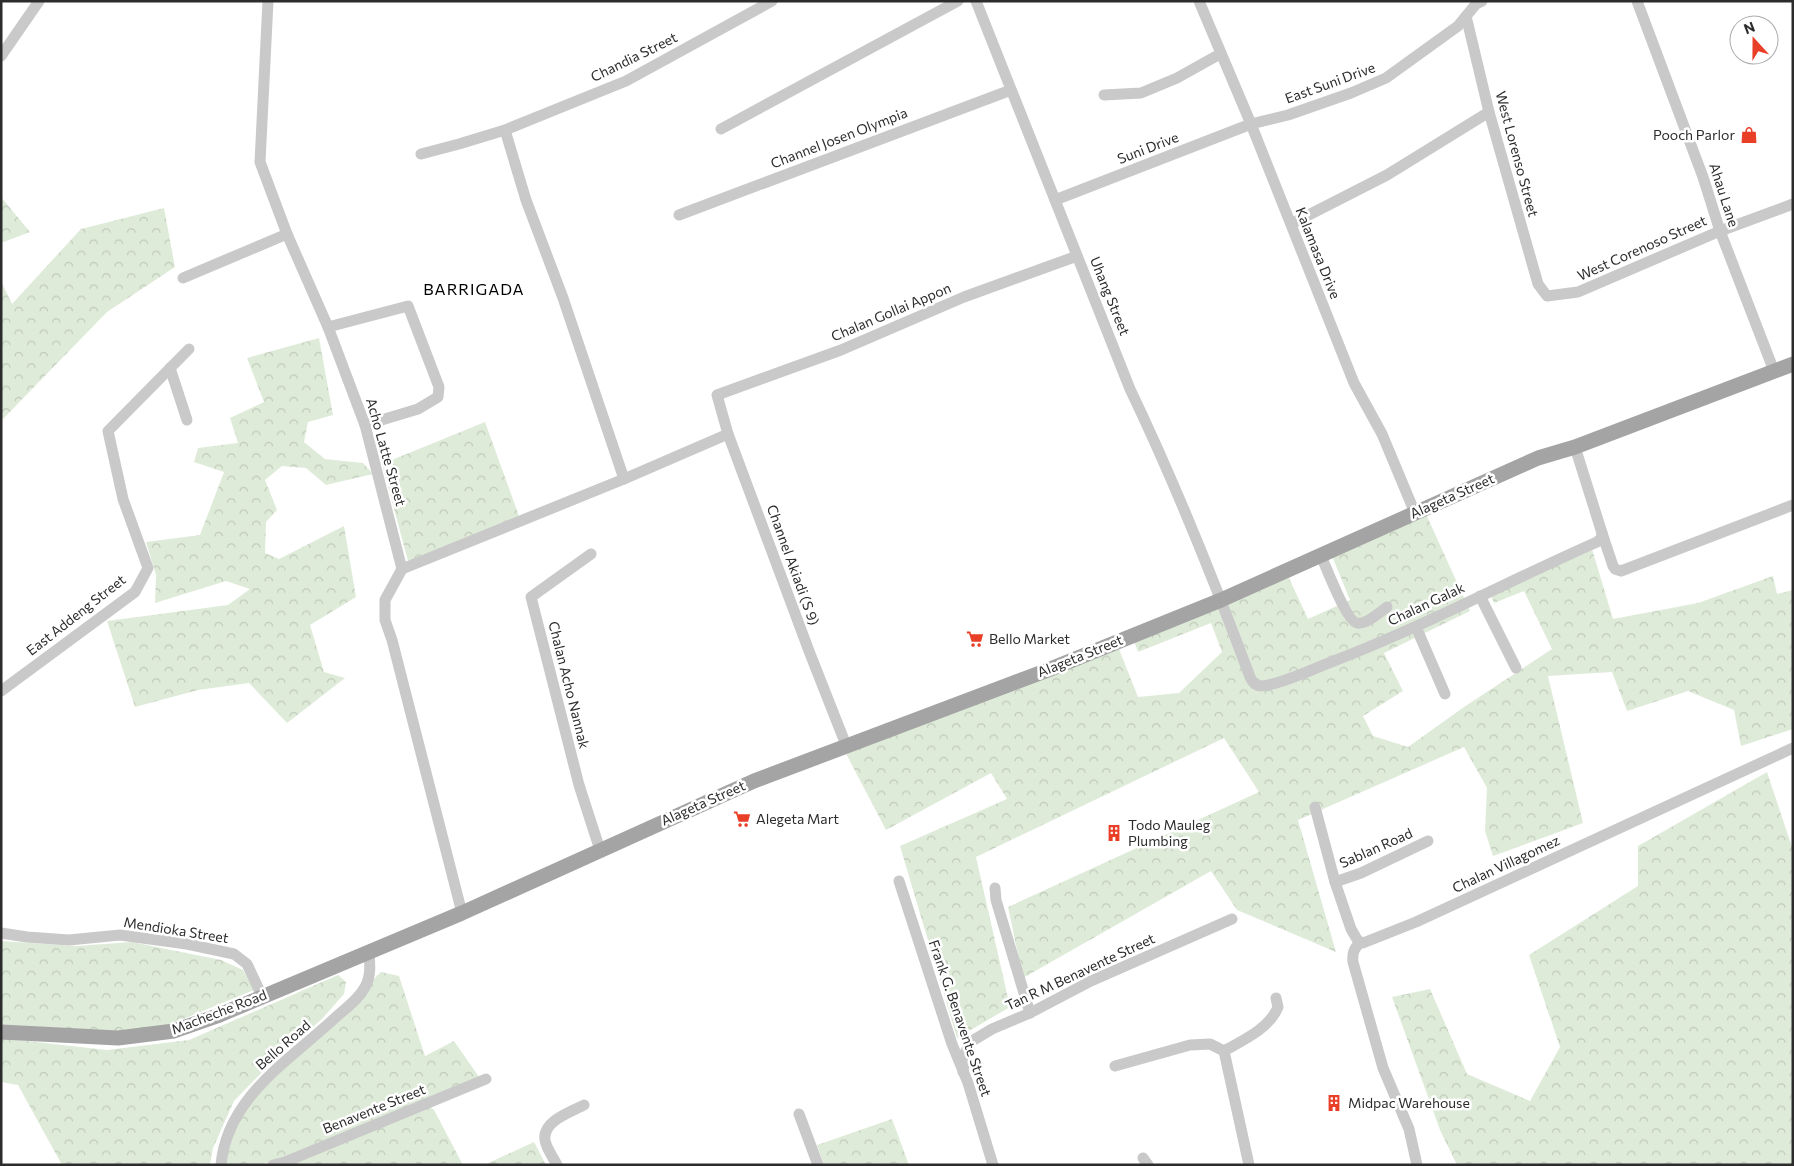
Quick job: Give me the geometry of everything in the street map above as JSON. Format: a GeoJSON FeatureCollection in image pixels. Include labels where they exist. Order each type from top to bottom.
{"type":"FeatureCollection","features":[{"type":"Feature","properties":{"kind":"main road","name":"Alageta Street"},"geometry":{"type":"LineString","coordinates":[[369,953],[462,913],[724,794],[846,745],[1048,670],[1221,600],[1538,458],[1575,447],[1793,364]]}},
{"type":"Feature","properties":{"kind":"main road","name":"Macheche Road"},"geometry":{"type":"LineString","coordinates":[[1,1032],[101,1038],[136,1037],[174,1031],[217,1016],[369,953]]}},
{"type":"Feature","properties":{"kind":"street"},"geometry":{"type":"LineString","coordinates":[[1,56],[39,1]]}},
{"type":"Feature","properties":{"kind":"street","name":"Acho Latte Street"},"geometry":{"type":"LineString","coordinates":[[268,1],[260,162],[287,234],[328,327],[365,425],[402,568]]}},
{"type":"Feature","properties":{"kind":"street","name":"Chandia Street"},"geometry":{"type":"LineString","coordinates":[[421,154],[505,130],[626,81],[772,1]]}},
{"type":"Feature","properties":{"kind":"street"},"geometry":{"type":"LineString","coordinates":[[721,129],[958,1]]}},
{"type":"Feature","properties":{"kind":"street","name":"Uhang Street"},"geometry":{"type":"LineString","coordinates":[[976,1],[1130,389],[1152,434],[1221,600]]}},
{"type":"Feature","properties":{"kind":"street","name":"Kalamasa Drive"},"geometry":{"type":"LineString","coordinates":[[1199,1],[1251,124],[1354,383],[1382,434],[1414,513]]}},
{"type":"Feature","properties":{"kind":"street","name":"East Suni Drive"},"geometry":{"type":"LineString","coordinates":[[1251,124],[1351,93],[1386,78],[1458,26],[1476,4],[1482,1]]}},
{"type":"Feature","properties":{"kind":"street","name":"Ahau Lane"},"geometry":{"type":"LineString","coordinates":[[1637,1],[1703,178],[1720,230],[1774,371]]}},
{"type":"Feature","properties":{"kind":"street","name":"West Lorenso Street"},"geometry":{"type":"LineString","coordinates":[[1466,16],[1489,112],[1538,284],[1547,296]]}},
{"type":"Feature","properties":{"kind":"street"},"geometry":{"type":"LineString","coordinates":[[1104,95],[1142,93],[1177,78],[1220,54]]}},
{"type":"Feature","properties":{"kind":"street","name":"Channel Josen Olympia"},"geometry":{"type":"LineString","coordinates":[[679,215],[1011,90]]}},
{"type":"Feature","properties":{"kind":"street"},"geometry":{"type":"LineString","coordinates":[[1290,224],[1387,175],[1489,112]]}},
{"type":"Feature","properties":{"kind":"street","name":"Suni Drive"},"geometry":{"type":"LineString","coordinates":[[1055,200],[1251,124]]}},
{"type":"Feature","properties":{"kind":"street"},"geometry":{"type":"LineString","coordinates":[[505,130],[523,191],[563,298],[624,478]]}},
{"type":"Feature","properties":{"kind":"street","name":"West Corenoso Street"},"geometry":{"type":"LineString","coordinates":[[1547,296],[1578,292],[1720,230],[1793,204]]}},
{"type":"Feature","properties":{"kind":"street"},"geometry":{"type":"LineString","coordinates":[[183,278],[287,234]]}},
{"type":"Feature","properties":{"kind":"street","name":"Chalan Gollai Appon"},"geometry":{"type":"LineString","coordinates":[[717,395],[841,350],[1000,282],[1078,256]]}},
{"type":"Feature","properties":{"kind":"street"},"geometry":{"type":"LineString","coordinates":[[328,327],[408,306],[440,387],[438,397],[418,409],[365,425]]}},
{"type":"Feature","properties":{"kind":"street","name":"East Addeng Street"},"geometry":{"type":"LineString","coordinates":[[1,691],[135,592],[148,568],[123,499],[108,431],[189,349]]}},
{"type":"Feature","properties":{"kind":"street"},"geometry":{"type":"LineString","coordinates":[[170,368],[187,420]]}},
{"type":"Feature","properties":{"kind":"street","name":"Channel Akiadi (S 9)"},"geometry":{"type":"LineString","coordinates":[[717,395],[728,434],[846,745]]}},
{"type":"Feature","properties":{"kind":"street"},"geometry":{"type":"LineString","coordinates":[[462,913],[392,640],[385,620],[385,600],[402,568],[728,434]]}},
{"type":"Feature","properties":{"kind":"street"},"geometry":{"type":"LineString","coordinates":[[1575,447],[1612,566],[1621,571],[1793,506]]}},
{"type":"Feature","properties":{"kind":"street","name":"Chalan Galak"},"geometry":{"type":"LineString","coordinates":[[1221,600],[1250,677],[1254,683],[1261,686],[1342,658],[1416,627],[1597,542],[1601,538],[1602,533]]}},
{"type":"Feature","properties":{"kind":"street","name":"Chalan Acho Nannak"},"geometry":{"type":"LineString","coordinates":[[591,554],[531,597],[579,785],[600,850]]}},
{"type":"Feature","properties":{"kind":"street"},"geometry":{"type":"LineString","coordinates":[[1321,556],[1352,622],[1357,624],[1364,622],[1387,607]]}},
{"type":"Feature","properties":{"kind":"street"},"geometry":{"type":"LineString","coordinates":[[1480,596],[1516,668]]}},
{"type":"Feature","properties":{"kind":"street"},"geometry":{"type":"LineString","coordinates":[[1416,627],[1445,694]]}},
{"type":"Feature","properties":{"kind":"street","name":"Chalan Villagomez"},"geometry":{"type":"LineString","coordinates":[[1360,942],[1369,941],[1416,922],[1793,748]]}},
{"type":"Feature","properties":{"kind":"street"},"geometry":{"type":"LineString","coordinates":[[1315,807],[1335,882],[1351,929],[1360,942],[1352,955],[1353,962],[1383,1068],[1410,1129],[1417,1165]]}},
{"type":"Feature","properties":{"kind":"street","name":"Sablan Road"},"geometry":{"type":"LineString","coordinates":[[1335,882],[1361,873],[1428,841]]}},
{"type":"Feature","properties":{"kind":"street","name":"Frank G. Benavente Street"},"geometry":{"type":"LineString","coordinates":[[899,882],[952,1044],[968,1083],[993,1165]]}},
{"type":"Feature","properties":{"kind":"street"},"geometry":{"type":"LineString","coordinates":[[995,888],[996,900],[1030,1013]]}},
{"type":"Feature","properties":{"kind":"street","name":"Tan R M Benavente Street"},"geometry":{"type":"LineString","coordinates":[[963,1072],[965,1053],[972,1041],[1091,981],[1232,919]]}},
{"type":"Feature","properties":{"kind":"street","name":"Mendioka Street"},"geometry":{"type":"LineString","coordinates":[[1,932],[27,937],[69,940],[120,935],[187,944],[234,954],[247,964],[262,996]]}},
{"type":"Feature","properties":{"kind":"street","name":"Bello Road"},"geometry":{"type":"LineString","coordinates":[[221,1165],[227,1134],[244,1102],[273,1072],[357,997],[368,981],[369,953]]}},
{"type":"Feature","properties":{"kind":"street"},"geometry":{"type":"LineString","coordinates":[[1224,1051],[1250,1036],[1271,1019],[1278,1007],[1276,998]]}},
{"type":"Feature","properties":{"kind":"street"},"geometry":{"type":"LineString","coordinates":[[1115,1066],[1190,1045],[1210,1044],[1224,1051]]}},
{"type":"Feature","properties":{"kind":"street"},"geometry":{"type":"LineString","coordinates":[[1224,1051],[1249,1165]]}},
{"type":"Feature","properties":{"kind":"street","name":"Benavente Street"},"geometry":{"type":"LineString","coordinates":[[273,1165],[285,1162],[486,1079]]}},
{"type":"Feature","properties":{"kind":"street"},"geometry":{"type":"LineString","coordinates":[[557,1165],[545,1141],[545,1131],[552,1123],[584,1105]]}},
{"type":"Feature","properties":{"kind":"street"},"geometry":{"type":"LineString","coordinates":[[799,1114],[818,1165]]}},
{"type":"Feature","properties":{"kind":"green space"},"geometry":{"type":"Polygon","coordinates":[[[1,197],[30,232],[1,243],[1,197]]]}},
{"type":"Feature","properties":{"kind":"green space"},"geometry":{"type":"Polygon","coordinates":[[[164,208],[175,267],[107,312],[1,421],[1,281],[12,304],[81,229],[164,208]]]}},
{"type":"Feature","properties":{"kind":"green space"},"geometry":{"type":"Polygon","coordinates":[[[319,338],[333,415],[308,422],[304,442],[325,459],[363,463],[373,474],[326,485],[306,468],[282,466],[265,480],[277,510],[266,522],[265,553],[279,559],[344,526],[356,597],[310,625],[324,672],[345,678],[287,723],[249,683],[198,690],[135,707],[107,621],[228,605],[250,589],[226,581],[155,603],[156,575],[146,542],[200,535],[224,472],[194,462],[198,448],[238,443],[230,418],[264,402],[247,358],[319,338]]]}},
{"type":"Feature","properties":{"kind":"green space"},"geometry":{"type":"Polygon","coordinates":[[[485,422],[519,516],[408,561],[382,464],[485,422]]]}},
{"type":"Feature","properties":{"kind":"green space"},"geometry":{"type":"Polygon","coordinates":[[[1426,514],[1470,611],[1384,653],[1403,691],[1363,716],[1373,736],[1408,747],[1464,707],[1552,649],[1524,591],[1494,603],[1490,593],[1592,549],[1613,619],[1698,603],[1773,576],[1777,594],[1793,590],[1793,729],[1741,746],[1734,710],[1688,691],[1627,711],[1612,672],[1548,676],[1583,823],[1493,856],[1485,831],[1487,788],[1464,747],[1298,820],[1336,952],[1237,910],[1211,871],[1023,978],[1008,907],[1259,792],[1224,738],[976,857],[1010,1007],[957,1038],[900,846],[1007,799],[991,773],[886,830],[842,746],[1117,644],[1138,697],[1179,693],[1222,652],[1211,623],[1138,652],[1134,641],[1289,578],[1308,619],[1350,600],[1332,556],[1426,514]]]}},
{"type":"Feature","properties":{"kind":"green space"},"geometry":{"type":"Polygon","coordinates":[[[1767,772],[1793,850],[1793,1165],[1457,1165],[1440,1130],[1392,997],[1430,989],[1467,1074],[1530,1101],[1560,1047],[1529,955],[1638,886],[1638,846],[1767,772]]]}},
{"type":"Feature","properties":{"kind":"green space"},"geometry":{"type":"Polygon","coordinates":[[[1,941],[76,946],[132,942],[221,960],[243,970],[254,990],[159,1029],[100,1033],[1,1025],[1,941]]]}},
{"type":"Feature","properties":{"kind":"green space"},"geometry":{"type":"Polygon","coordinates":[[[381,972],[399,976],[425,1056],[454,1041],[479,1077],[308,1149],[259,1165],[226,1165],[225,1144],[238,1112],[381,972]]]}},
{"type":"Feature","properties":{"kind":"green space"},"geometry":{"type":"Polygon","coordinates":[[[338,975],[346,982],[344,994],[322,1019],[269,1065],[234,1101],[213,1148],[210,1165],[62,1165],[18,1085],[1,1082],[1,1038],[107,1050],[189,1040],[338,975]]]}},
{"type":"Feature","properties":{"kind":"green space"},"geometry":{"type":"Polygon","coordinates":[[[428,1105],[434,1110],[463,1165],[290,1165],[428,1105]]]}},
{"type":"Feature","properties":{"kind":"green space"},"geometry":{"type":"Polygon","coordinates":[[[892,1119],[909,1165],[824,1165],[817,1145],[892,1119]]]}},
{"type":"Feature","properties":{"kind":"green space"},"geometry":{"type":"Polygon","coordinates":[[[534,1142],[546,1165],[484,1165],[534,1142]]]}},
{"type":"Feature","properties":{"kind":"place","name":"Pooch Parlor"},"geometry":{"type":"Point","coordinates":[1749,135]}},
{"type":"Feature","properties":{"kind":"place","name":"Bello Market"},"geometry":{"type":"Point","coordinates":[975,639]}},
{"type":"Feature","properties":{"kind":"place","name":"Alegeta Mart"},"geometry":{"type":"Point","coordinates":[742,819]}},
{"type":"Feature","properties":{"kind":"place","name":"Todo Mauleg Plumbing"},"geometry":{"type":"Point","coordinates":[1114,833]}},
{"type":"Feature","properties":{"kind":"place","name":"Midpac Warehouse"},"geometry":{"type":"Point","coordinates":[1334,1103]}},
{"type":"Feature","properties":{"kind":"district","name":"BARRIGADA"},"geometry":{"type":"Point","coordinates":[474,289]}}]}
